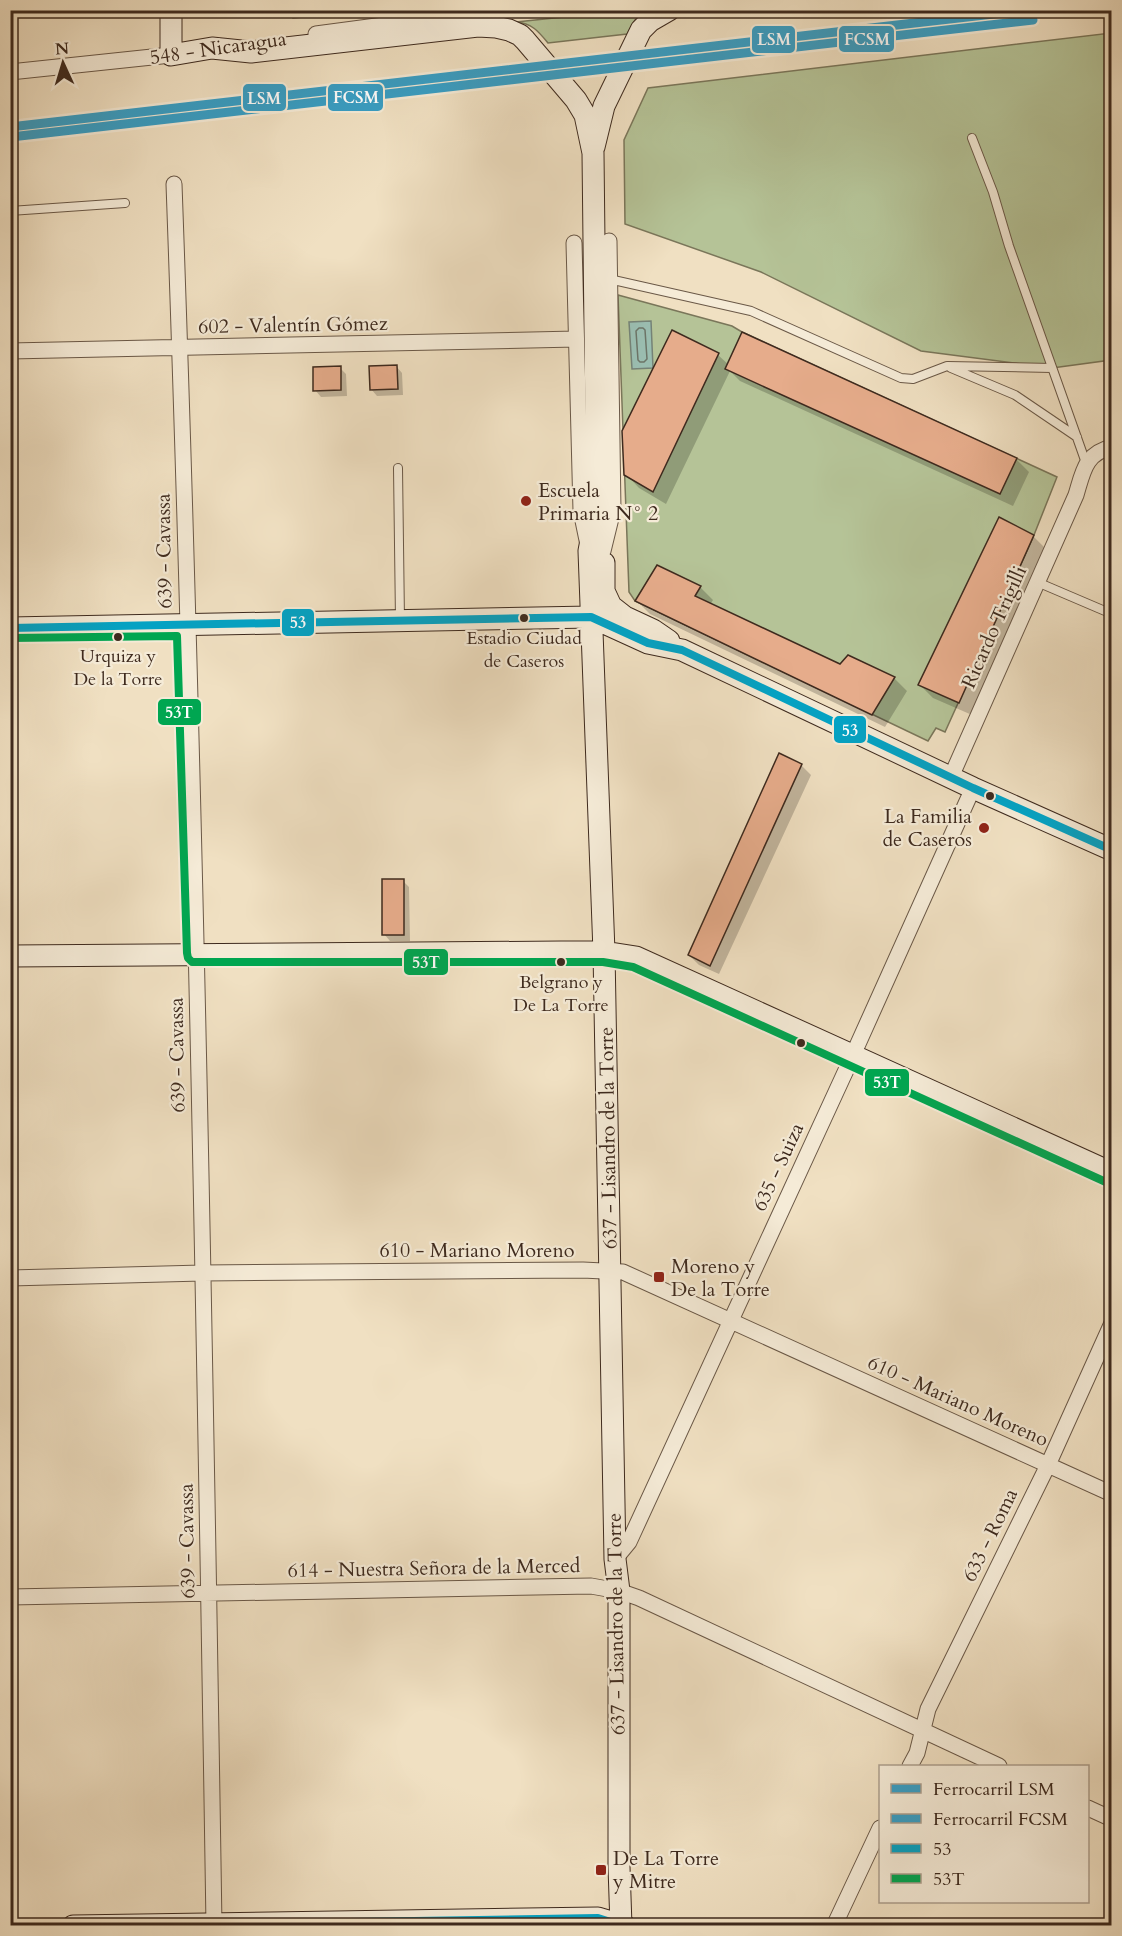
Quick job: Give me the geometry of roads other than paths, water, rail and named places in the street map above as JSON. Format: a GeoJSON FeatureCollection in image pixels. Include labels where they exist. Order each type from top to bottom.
{"type":"FeatureCollection","features":[{"type":"Feature","properties":{"kind":"street"},"geometry":{"type":"LineString","coordinates":[[171,10],[171,55]]}},
{"type":"Feature","properties":{"kind":"street","name":"548 - Nicaragua"},"geometry":{"type":"LineString","coordinates":[[10,72],[171,55],[497,10]]}},
{"type":"Feature","properties":{"kind":"street"},"geometry":{"type":"LineString","coordinates":[[593,153],[604,106],[641,30],[650,21],[669,10]]}},
{"type":"Feature","properties":{"kind":"street"},"geometry":{"type":"LineString","coordinates":[[212,48],[251,52],[478,26],[496,27],[520,35],[576,100],[585,116],[593,153],[596,551],[604,591],[611,606],[625,617],[653,630],[682,650],[973,788],[1112,850]]}},
{"type":"Feature","properties":{"kind":"street","name":"639 - Cavassa"},"geometry":{"type":"LineString","coordinates":[[174,184],[197,953],[214,1924]]}},
{"type":"Feature","properties":{"kind":"street","name":"637 - Lisandro de la Torre"},"geometry":{"type":"LineString","coordinates":[[609,241],[613,510],[596,551],[591,617],[604,952],[615,1559],[619,1591],[619,1867],[622,1925]]}},
{"type":"Feature","properties":{"kind":"street","name":"637 - Lisandro de la Torre"},"geometry":{"type":"LineString","coordinates":[[574,243],[580,511],[596,551]]}},
{"type":"Feature","properties":{"kind":"street","name":"602 - Valentín Gómez"},"geometry":{"type":"LineString","coordinates":[[10,351],[576,339]]}},
{"type":"Feature","properties":{"kind":"street"},"geometry":{"type":"LineString","coordinates":[[1086,463],[1102,449],[1112,447]]}},
{"type":"Feature","properties":{"kind":"street","name":"Ricardo Trigilli"},"geometry":{"type":"LineString","coordinates":[[951,777],[1076,495],[1086,463]]}},
{"type":"Feature","properties":{"kind":"street"},"geometry":{"type":"LineString","coordinates":[[10,627],[591,617],[648,643],[682,650]]}},
{"type":"Feature","properties":{"kind":"street","name":"635 - Suiza"},"geometry":{"type":"LineString","coordinates":[[615,1559],[629,1542],[973,788]]}},
{"type":"Feature","properties":{"kind":"street"},"geometry":{"type":"LineString","coordinates":[[10,956],[604,952],[636,957],[1112,1173]]}},
{"type":"Feature","properties":{"kind":"street","name":"610 - Mariano Moreno"},"geometry":{"type":"LineString","coordinates":[[10,1278],[202,1273],[610,1270],[623,1272],[1112,1494]]}},
{"type":"Feature","properties":{"kind":"street","name":"633 - Roma"},"geometry":{"type":"LineString","coordinates":[[911,1765],[917,1753],[928,1709],[1048,1465],[1112,1323]]}},
{"type":"Feature","properties":{"kind":"street","name":"614 - Nuestra Señora de la Merced"},"geometry":{"type":"LineString","coordinates":[[10,1597],[591,1586],[619,1591],[639,1598],[995,1765]]}},
{"type":"Feature","properties":{"kind":"street"},"geometry":{"type":"LineString","coordinates":[[1089,1808],[1112,1819]]}},
{"type":"Feature","properties":{"kind":"street"},"geometry":{"type":"LineString","coordinates":[[834,1926],[879,1830]]}},
{"type":"Feature","properties":{"kind":"street"},"geometry":{"type":"LineString","coordinates":[[73,1926],[598,1918],[622,1925]]}},
{"type":"Feature","properties":{"kind":"lane"},"geometry":{"type":"LineString","coordinates":[[972,138],[993,192],[1086,463]]}},
{"type":"Feature","properties":{"kind":"lane"},"geometry":{"type":"LineString","coordinates":[[10,211],[125,203]]}},
{"type":"Feature","properties":{"kind":"lane"},"geometry":{"type":"LineString","coordinates":[[609,279],[751,311],[901,378],[913,378],[947,366],[1052,368]]}},
{"type":"Feature","properties":{"kind":"lane"},"geometry":{"type":"LineString","coordinates":[[947,366],[1015,394],[1077,437]]}},
{"type":"Feature","properties":{"kind":"lane"},"geometry":{"type":"LineString","coordinates":[[398,468],[400,621]]}},
{"type":"Feature","properties":{"kind":"lane"},"geometry":{"type":"LineString","coordinates":[[1037,582],[1112,614]]}},
{"type":"Feature","properties":{"kind":"water"},"geometry":{"type":"Polygon","coordinates":[[[651,321],[653,368],[632,369],[629,322],[651,321]]]}},
{"type":"Feature","properties":{"kind":"railway"},"geometry":{"type":"LineString","coordinates":[[10,126],[24,126]]}},
{"type":"Feature","properties":{"kind":"rail line","name":"LSM"},"geometry":{"type":"LineString","coordinates":[[10,127],[1028,10]]}},
{"type":"Feature","properties":{"kind":"rail line","name":"FCSM"},"geometry":{"type":"LineString","coordinates":[[11,137],[1033,20]]}},
{"type":"Feature","properties":{"kind":"place","name":"Escuela Primaria N° 2"},"geometry":{"type":"Point","coordinates":[526,501]}},
{"type":"Feature","properties":{"kind":"place","name":"Estadio Ciudad de Caseros"},"geometry":{"type":"Point","coordinates":[524,618]}},
{"type":"Feature","properties":{"kind":"place","name":"Urquiza y De la Torre"},"geometry":{"type":"Point","coordinates":[118,637]}},
{"type":"Feature","properties":{"kind":"place","name":"La Familia de Caseros"},"geometry":{"type":"Point","coordinates":[984,828]}},
{"type":"Feature","properties":{"kind":"place","name":"Belgrano y De La Torre"},"geometry":{"type":"Point","coordinates":[561,962]}},
{"type":"Feature","properties":{"kind":"place","name":"Moreno y De la Torre"},"geometry":{"type":"Point","coordinates":[659,1277]}},
{"type":"Feature","properties":{"kind":"place","name":"De La Torre y Mitre"},"geometry":{"type":"Point","coordinates":[601,1870]}}]}
